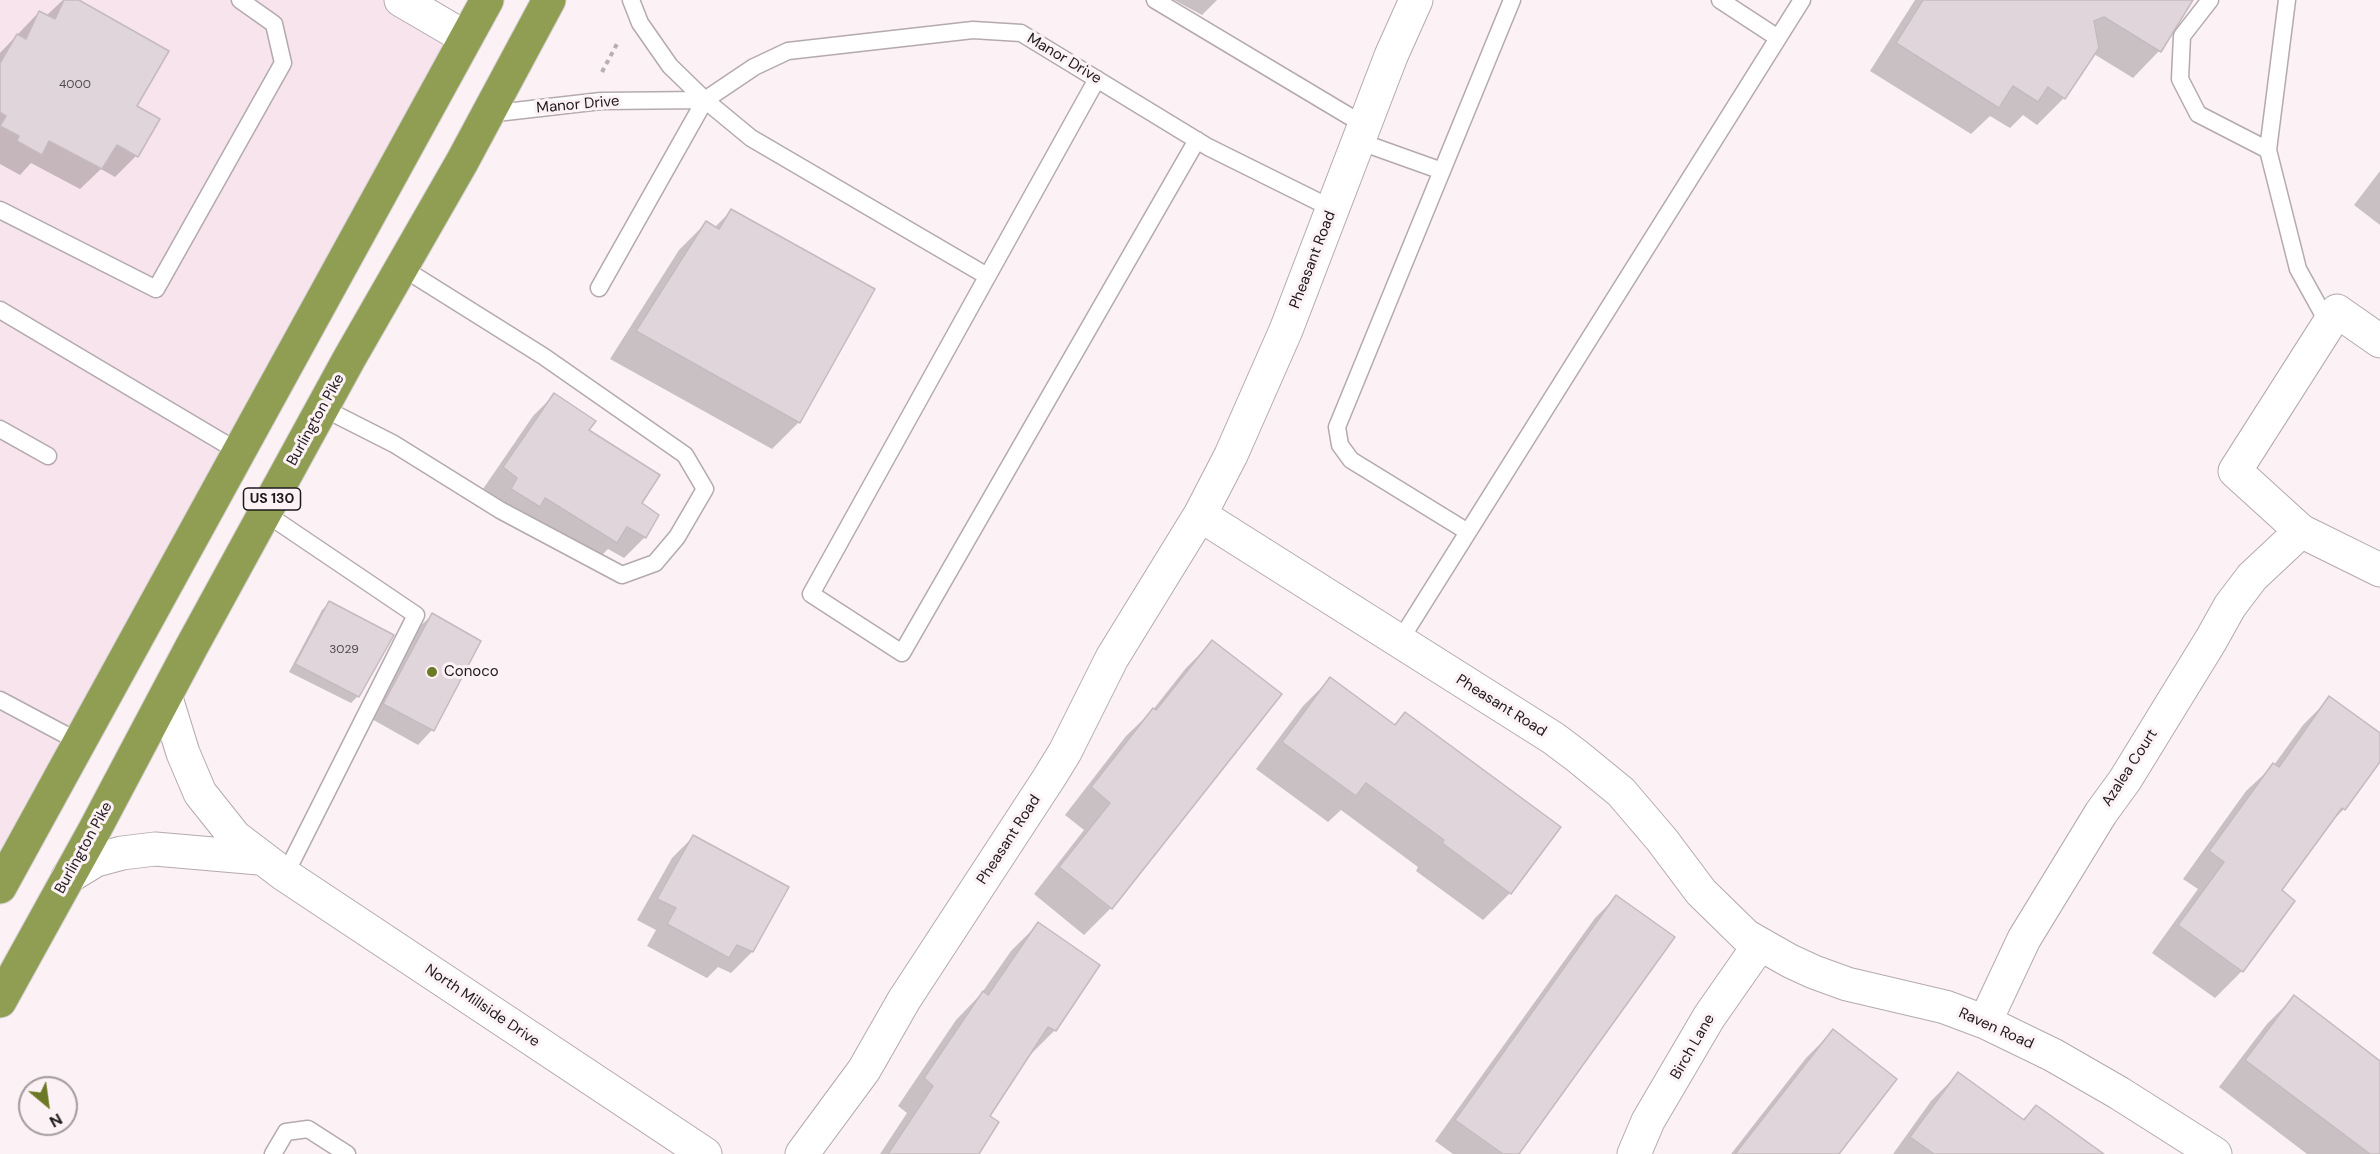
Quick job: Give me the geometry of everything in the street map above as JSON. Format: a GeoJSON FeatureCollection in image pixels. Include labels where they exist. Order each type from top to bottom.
{"type":"FeatureCollection","features":[{"type":"Feature","properties":{"kind":"highway","name":"US 130"},"geometry":{"type":"LineString","coordinates":[[0,887],[486,0]]}},
{"type":"Feature","properties":{"kind":"highway","name":"Burlington Pike"},"geometry":{"type":"LineString","coordinates":[[0,1001],[166,698],[192,646],[549,0]]}},
{"type":"Feature","properties":{"kind":"street"},"geometry":{"type":"LineString","coordinates":[[401,0],[466,38]]}},
{"type":"Feature","properties":{"kind":"street","name":"Pheasant Road"},"geometry":{"type":"LineString","coordinates":[[802,1154],[864,1070],[904,1000],[1049,778],[1065,752],[1112,658],[1200,515],[1231,455],[1286,330],[1401,30],[1416,0]]}},
{"type":"Feature","properties":{"kind":"street"},"geometry":{"type":"LineString","coordinates":[[2380,341],[2337,311],[2235,471],[2301,531],[2380,570]]}},
{"type":"Feature","properties":{"kind":"street","name":"Pheasant Road"},"geometry":{"type":"LineString","coordinates":[[1200,515],[1553,738],[1599,773],[1644,816],[1701,892],[1722,915],[1746,936],[1760,944]]}},
{"type":"Feature","properties":{"kind":"street","name":"Azalea Court"},"geometry":{"type":"LineString","coordinates":[[1985,1022],[2024,939],[2096,822],[2125,780],[2230,606],[2252,577],[2301,531]]}},
{"type":"Feature","properties":{"kind":"street","name":"North Millside Drive"},"geometry":{"type":"LineString","coordinates":[[166,698],[183,753],[200,793],[235,837],[272,866],[705,1154]]}},
{"type":"Feature","properties":{"kind":"street","name":"North Millside Drive"},"geometry":{"type":"LineString","coordinates":[[68,878],[96,860],[122,853],[155,849],[272,866]]}},
{"type":"Feature","properties":{"kind":"street","name":"Raven Road"},"geometry":{"type":"LineString","coordinates":[[1760,944],[1790,961],[1847,984],[1945,1007],[1985,1022],[2082,1071],[2215,1154]]}},
{"type":"Feature","properties":{"kind":"street","name":"Birch Lane"},"geometry":{"type":"LineString","coordinates":[[1634,1154],[1647,1121],[1709,1017],[1760,944]]}},
{"type":"Feature","properties":{"kind":"lane"},"geometry":{"type":"LineString","coordinates":[[0,210],[156,289],[283,63],[274,24],[240,0]]}},
{"type":"Feature","properties":{"kind":"lane"},"geometry":{"type":"LineString","coordinates":[[631,0],[640,23],[670,66],[705,100],[751,138],[987,276]]}},
{"type":"Feature","properties":{"kind":"lane"},"geometry":{"type":"LineString","coordinates":[[1155,0],[1361,133],[1442,171]]}},
{"type":"Feature","properties":{"kind":"lane"},"geometry":{"type":"LineString","coordinates":[[1468,532],[1351,460],[1340,445],[1337,427],[1512,0]]}},
{"type":"Feature","properties":{"kind":"lane"},"geometry":{"type":"LineString","coordinates":[[1720,0],[1778,38]]}},
{"type":"Feature","properties":{"kind":"lane"},"geometry":{"type":"LineString","coordinates":[[1399,642],[1802,0]]}},
{"type":"Feature","properties":{"kind":"lane"},"geometry":{"type":"LineString","coordinates":[[2210,0],[2182,36],[2180,79],[2198,114],[2268,150]]}},
{"type":"Feature","properties":{"kind":"lane"},"geometry":{"type":"LineString","coordinates":[[2287,0],[2268,150],[2298,269],[2329,325]]}},
{"type":"Feature","properties":{"kind":"lane","name":"Manor Drive"},"geometry":{"type":"LineString","coordinates":[[488,114],[601,101],[705,100],[754,67],[788,51],[973,30],[1021,33],[1197,140],[1333,209]]}},
{"type":"Feature","properties":{"kind":"lane"},"geometry":{"type":"LineString","coordinates":[[1097,79],[811,594],[903,653],[1197,140]]}},
{"type":"Feature","properties":{"kind":"lane"},"geometry":{"type":"LineString","coordinates":[[599,288],[705,100]]}},
{"type":"Feature","properties":{"kind":"lane"},"geometry":{"type":"LineString","coordinates":[[323,408],[394,444],[500,510],[622,575],[655,563],[677,537],[705,489],[685,454],[543,356],[401,267]]}},
{"type":"Feature","properties":{"kind":"lane"},"geometry":{"type":"LineString","coordinates":[[0,310],[239,452]]}},
{"type":"Feature","properties":{"kind":"lane"},"geometry":{"type":"LineString","coordinates":[[0,429],[48,456]]}},
{"type":"Feature","properties":{"kind":"lane"},"geometry":{"type":"LineString","coordinates":[[265,513],[416,615],[272,866]]}},
{"type":"Feature","properties":{"kind":"lane"},"geometry":{"type":"LineString","coordinates":[[0,700],[79,742]]}},
{"type":"Feature","properties":{"kind":"lane"},"geometry":{"type":"LineString","coordinates":[[273,1154],[286,1132],[308,1129],[347,1154]]}},
{"type":"Feature","properties":{"kind":"path"},"geometry":{"type":"LineString","coordinates":[[599,79],[621,37]]}},
{"type":"Feature","properties":{"kind":"shaded area"},"geometry":{"type":"Polygon","coordinates":[[[0,0],[401,0],[466,38],[0,888],[0,0]]]}},
{"type":"Feature","properties":{"kind":"building"},"geometry":{"type":"Polygon","coordinates":[[[64,0],[79,0],[169,51],[137,106],[160,119],[138,157],[117,145],[102,169],[49,141],[42,155],[17,141],[19,136],[0,126],[6,116],[0,112],[0,63],[17,34],[26,39],[39,11],[55,19],[64,0]]]}},
{"type":"Feature","properties":{"kind":"building"},"geometry":{"type":"Polygon","coordinates":[[[1923,0],[2193,0],[2161,52],[2104,17],[2094,21],[2099,48],[2065,99],[2048,87],[2038,102],[2013,86],[1999,108],[1896,43],[1923,0]]]}},
{"type":"Feature","properties":{"kind":"building"},"geometry":{"type":"Polygon","coordinates":[[[731,209],[875,289],[800,423],[636,331],[706,221],[719,229],[731,209]]]}},
{"type":"Feature","properties":{"kind":"building"},"geometry":{"type":"Polygon","coordinates":[[[554,393],[596,421],[589,430],[660,475],[642,503],[659,515],[646,538],[627,527],[617,543],[545,498],[540,507],[511,489],[517,478],[503,467],[554,393]]]}},
{"type":"Feature","properties":{"kind":"building"},"geometry":{"type":"Polygon","coordinates":[[[329,601],[394,635],[359,697],[295,664],[329,601]]]}},
{"type":"Feature","properties":{"kind":"building","name":"Conoco"},"geometry":{"type":"Polygon","coordinates":[[[432,613],[481,641],[434,731],[383,704],[432,613]]]}},
{"type":"Feature","properties":{"kind":"building"},"geometry":{"type":"Polygon","coordinates":[[[1212,640],[1282,694],[1112,909],[1059,867],[1110,803],[1091,787],[1153,708],[1156,710],[1212,640]]]}},
{"type":"Feature","properties":{"kind":"building"},"geometry":{"type":"Polygon","coordinates":[[[1330,677],[1395,725],[1405,712],[1561,827],[1511,894],[1442,843],[1444,840],[1366,783],[1356,796],[1282,742],[1330,677]]]}},
{"type":"Feature","properties":{"kind":"building"},"geometry":{"type":"Polygon","coordinates":[[[2329,696],[2380,733],[2380,762],[2345,810],[2342,808],[2282,890],[2295,901],[2243,972],[2178,925],[2224,862],[2209,851],[2273,763],[2279,767],[2329,696]]]}},
{"type":"Feature","properties":{"kind":"building"},"geometry":{"type":"Polygon","coordinates":[[[693,835],[789,887],[753,952],[737,945],[729,958],[667,924],[676,908],[657,899],[693,835]]]}},
{"type":"Feature","properties":{"kind":"building"},"geometry":{"type":"Polygon","coordinates":[[[1616,895],[1675,937],[1519,1154],[1503,1154],[1455,1120],[1616,895]]]}},
{"type":"Feature","properties":{"kind":"building"},"geometry":{"type":"Polygon","coordinates":[[[1038,922],[1100,965],[1056,1031],[1048,1027],[990,1116],[999,1122],[979,1154],[888,1154],[933,1086],[924,1078],[983,991],[988,995],[1038,922]]]}},
{"type":"Feature","properties":{"kind":"building"},"geometry":{"type":"Polygon","coordinates":[[[2294,995],[2380,1061],[2380,1154],[2370,1154],[2245,1060],[2294,995]]]}},
{"type":"Feature","properties":{"kind":"building"},"geometry":{"type":"Polygon","coordinates":[[[1833,1029],[1897,1079],[1839,1154],[1735,1154],[1833,1029]]]}},
{"type":"Feature","properties":{"kind":"building"},"geometry":{"type":"Polygon","coordinates":[[[1958,1072],[2024,1120],[2036,1105],[2104,1154],[1934,1154],[1910,1137],[1958,1072]]]}},
{"type":"Feature","properties":{"kind":"place","name":"Conoco"},"geometry":{"type":"Point","coordinates":[432,672]}}]}
